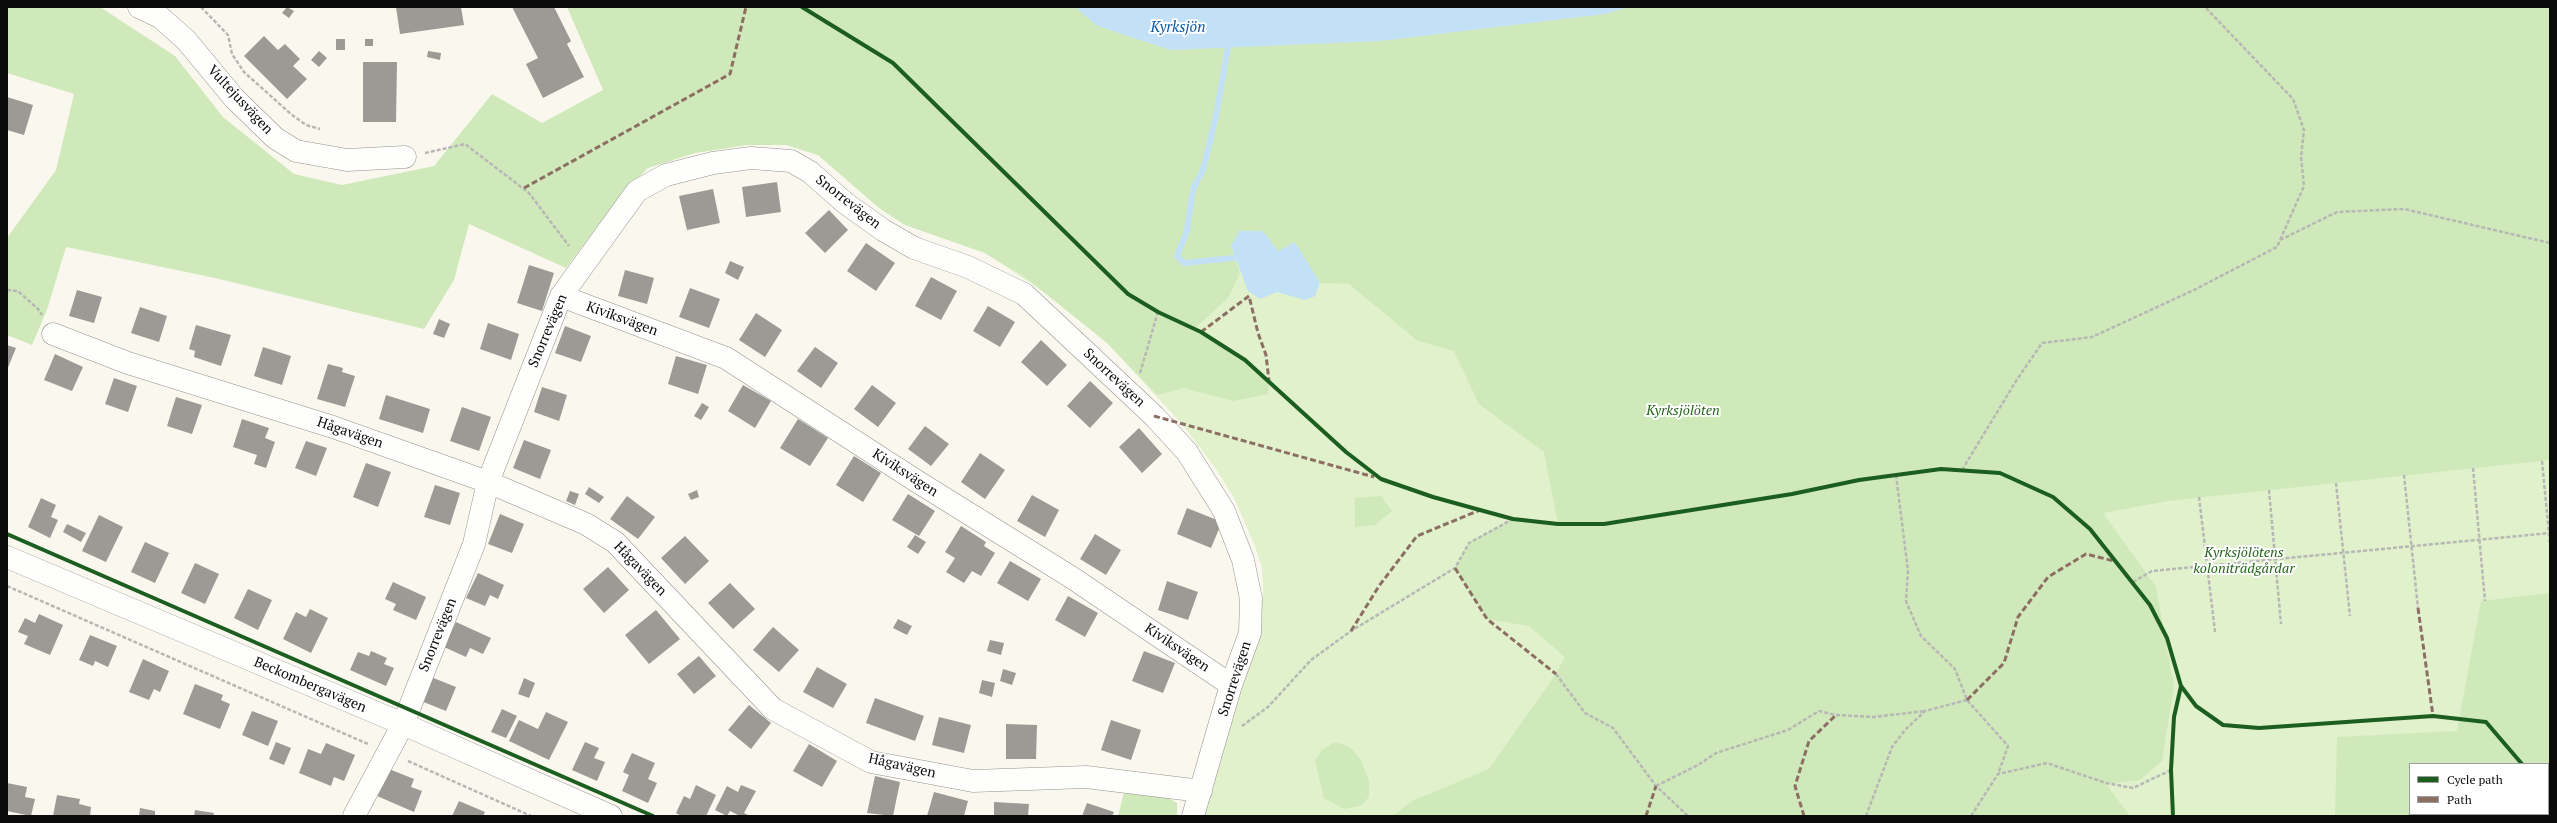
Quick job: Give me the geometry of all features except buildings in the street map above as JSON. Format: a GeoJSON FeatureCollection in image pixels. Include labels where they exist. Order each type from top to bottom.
{"type":"FeatureCollection","features":[{"type":"Feature","properties":{"kind":"street","name":"Vultejusvägen"},"geometry":{"type":"LineString","coordinates":[[139,7],[160,17],[186,40],[234,98],[275,138],[296,151],[347,160],[405,157]]}},
{"type":"Feature","properties":{"kind":"street","name":"Snorrevägen"},"geometry":{"type":"LineString","coordinates":[[354,816],[403,724],[474,544],[488,482],[561,296],[638,191],[666,175],[713,163],[751,158],[791,161],[810,172],[844,202],[889,234],[914,248],[968,267],[1024,294],[1133,396],[1187,452],[1224,511],[1243,560],[1251,599],[1250,633],[1231,685],[1192,816]]}},
{"type":"Feature","properties":{"kind":"street","name":"Kiviksvägen"},"geometry":{"type":"LineString","coordinates":[[561,296],[726,358],[912,478],[1071,577],[1231,685]]}},
{"type":"Feature","properties":{"kind":"street","name":"Hågavägen"},"geometry":{"type":"LineString","coordinates":[[53,334],[128,363],[333,427],[488,482],[586,524],[615,542],[773,710],[871,762],[973,781],[1086,777],[1200,791]]}},
{"type":"Feature","properties":{"kind":"street","name":"Beckombergavägen"},"geometry":{"type":"LineString","coordinates":[[7,557],[403,724],[611,816]]}},
{"type":"Feature","properties":{"kind":"path"},"geometry":{"type":"LineString","coordinates":[[201,7],[228,35],[232,54],[244,72],[292,115],[306,125],[320,128]]}},
{"type":"Feature","properties":{"kind":"path"},"geometry":{"type":"LineString","coordinates":[[1962,470],[2016,381],[2042,343],[2092,337],[2194,290],[2270,251],[2276,247],[2280,241],[2304,186],[2301,157],[2304,130],[2293,99],[2205,7]]}},
{"type":"Feature","properties":{"kind":"path"},"geometry":{"type":"LineString","coordinates":[[405,157],[465,144],[529,193],[583,264]]}},
{"type":"Feature","properties":{"kind":"path"},"geometry":{"type":"LineString","coordinates":[[2280,241],[2337,212],[2404,209],[2550,243]]}},
{"type":"Feature","properties":{"kind":"path"},"geometry":{"type":"LineString","coordinates":[[7,290],[18,291],[38,308]]}},
{"type":"Feature","properties":{"kind":"path"},"geometry":{"type":"LineString","coordinates":[[1152,308],[1165,315]]}},
{"type":"Feature","properties":{"kind":"path"},"geometry":{"type":"LineString","coordinates":[[1133,396],[1158,312]]}},
{"type":"Feature","properties":{"kind":"path"},"geometry":{"type":"LineString","coordinates":[[2542,461],[2550,544]]}},
{"type":"Feature","properties":{"kind":"path"},"geometry":{"type":"LineString","coordinates":[[2473,468],[2486,601]]}},
{"type":"Feature","properties":{"kind":"path"},"geometry":{"type":"LineString","coordinates":[[1955,470],[1970,471]]}},
{"type":"Feature","properties":{"kind":"path"},"geometry":{"type":"LineString","coordinates":[[1889,476],[1904,474]]}},
{"type":"Feature","properties":{"kind":"path"},"geometry":{"type":"LineString","coordinates":[[1896,475],[1908,571],[1906,601],[1921,636],[1955,669],[1967,700],[2008,746],[1998,774],[1971,816]]}},
{"type":"Feature","properties":{"kind":"path"},"geometry":{"type":"LineString","coordinates":[[2404,475],[2418,608]]}},
{"type":"Feature","properties":{"kind":"path"},"geometry":{"type":"LineString","coordinates":[[2336,483],[2350,616]]}},
{"type":"Feature","properties":{"kind":"path"},"geometry":{"type":"LineString","coordinates":[[2268,490],[2281,624]]}},
{"type":"Feature","properties":{"kind":"path"},"geometry":{"type":"LineString","coordinates":[[2199,497],[2215,632]]}},
{"type":"Feature","properties":{"kind":"path"},"geometry":{"type":"LineString","coordinates":[[1506,517],[1520,520]]}},
{"type":"Feature","properties":{"kind":"path"},"geometry":{"type":"LineString","coordinates":[[1214,745],[1268,707],[1311,660],[1351,631],[1454,568],[1469,543],[1513,519]]}},
{"type":"Feature","properties":{"kind":"path"},"geometry":{"type":"LineString","coordinates":[[2133,582],[2152,571],[2549,533]]}},
{"type":"Feature","properties":{"kind":"path"},"geometry":{"type":"LineString","coordinates":[[2129,577],[2137,588]]}},
{"type":"Feature","properties":{"kind":"path"},"geometry":{"type":"LineString","coordinates":[[7,586],[531,816]]}},
{"type":"Feature","properties":{"kind":"path"},"geometry":{"type":"LineString","coordinates":[[1556,674],[1585,713],[1613,728],[1656,786],[1688,816]]}},
{"type":"Feature","properties":{"kind":"path"},"geometry":{"type":"LineString","coordinates":[[1656,786],[1698,765],[1716,752],[1788,730],[1819,710],[1836,715],[1873,717],[1925,711],[1967,700]]}},
{"type":"Feature","properties":{"kind":"path"},"geometry":{"type":"LineString","coordinates":[[1866,816],[1892,747],[1905,730],[1925,711]]}},
{"type":"Feature","properties":{"kind":"path"},"geometry":{"type":"LineString","coordinates":[[1998,774],[2047,763],[2106,784],[2133,788],[2171,770]]}},
{"type":"Feature","properties":{"kind":"path"},"geometry":{"type":"LineString","coordinates":[[2171,763],[2171,778]]}},
{"type":"Feature","properties":{"kind":"green space","name":"Kyrksjölöten"},"geometry":{"type":"Polygon","coordinates":[[[7,7],[100,7],[175,56],[223,117],[294,174],[342,185],[434,166],[492,94],[542,123],[603,90],[567,7],[1075,7],[1097,26],[1171,50],[1380,41],[1605,14],[1629,7],[2550,7],[2550,460],[2168,501],[2103,513],[2156,587],[2174,686],[2162,761],[2140,780],[2106,784],[2130,816],[1393,816],[1412,801],[1489,769],[1556,674],[1565,657],[1529,626],[1487,619],[1455,568],[1469,543],[1513,519],[1558,524],[1544,452],[1479,404],[1454,351],[1418,341],[1349,284],[1320,283],[1295,243],[1278,251],[1263,231],[1231,246],[1240,273],[1228,298],[1194,329],[1245,360],[1269,381],[1268,394],[1233,401],[1184,388],[1157,395],[1107,343],[1026,278],[985,253],[905,225],[879,208],[818,155],[786,145],[747,145],[695,153],[648,168],[620,196],[566,268],[469,224],[454,280],[424,329],[215,278],[66,247],[47,310],[32,345],[7,335],[7,238],[56,170],[74,94],[7,73],[7,7]]]}},
{"type":"Feature","properties":{"kind":"green space","name":"Kyrksjölöten"},"geometry":{"type":"Polygon","coordinates":[[[596,7],[2550,7],[2550,816],[1202,816],[1260,632],[1263,590],[1262,567],[1254,544],[1234,498],[1216,469],[1182,424],[1107,343],[1047,294],[985,253],[905,225],[879,208],[818,155],[786,145],[747,145],[694,153],[648,168],[596,7]]]}},
{"type":"Feature","properties":{"kind":"green space"},"geometry":{"type":"Polygon","coordinates":[[[1381,496],[1392,511],[1375,525],[1355,527],[1355,498],[1381,496]]]}},
{"type":"Feature","properties":{"kind":"green space"},"geometry":{"type":"Polygon","coordinates":[[[2550,593],[2550,816],[2335,816],[2337,737],[2457,731],[2481,601],[2550,593]]]}},
{"type":"Feature","properties":{"kind":"green space"},"geometry":{"type":"Polygon","coordinates":[[[1335,742],[1350,747],[1361,760],[1369,781],[1369,797],[1360,806],[1344,809],[1324,798],[1315,761],[1322,750],[1335,742]]]}},
{"type":"Feature","properties":{"kind":"green space"},"geometry":{"type":"Polygon","coordinates":[[[1124,792],[1169,798],[1177,803],[1177,816],[1118,816],[1124,792]]]}},
{"type":"Feature","properties":{"kind":"water","name":"Kyrksjön"},"geometry":{"type":"Polygon","coordinates":[[[1075,7],[1629,7],[1605,14],[1380,41],[1171,50],[1097,26],[1075,7]]]}},
{"type":"Feature","properties":{"kind":"water"},"geometry":{"type":"Polygon","coordinates":[[[1239,231],[1263,231],[1278,251],[1295,242],[1320,283],[1315,296],[1305,300],[1277,292],[1260,299],[1248,291],[1231,246],[1239,231]]]}},
{"type":"Feature","properties":{"kind":"waterway"},"geometry":{"type":"LineString","coordinates":[[1228,47],[1216,116],[1203,170],[1193,189],[1187,231],[1177,256],[1184,263],[1234,258]]}},
{"type":"Feature","properties":{"kind":"marked path"},"geometry":{"type":"LineString","coordinates":[[524,188],[730,74],[746,7]]}},
{"type":"Feature","properties":{"kind":"marked path"},"geometry":{"type":"LineString","coordinates":[[1201,332],[1249,296],[1258,333],[1266,355],[1269,381]]}},
{"type":"Feature","properties":{"kind":"marked path"},"geometry":{"type":"LineString","coordinates":[[1154,416],[1374,477]]}},
{"type":"Feature","properties":{"kind":"marked path"},"geometry":{"type":"LineString","coordinates":[[1351,631],[1379,586],[1417,536],[1480,510]]}},
{"type":"Feature","properties":{"kind":"marked path"},"geometry":{"type":"LineString","coordinates":[[1967,700],[2004,663],[2018,617],[2048,577],[2086,554],[2114,561]]}},
{"type":"Feature","properties":{"kind":"marked path"},"geometry":{"type":"LineString","coordinates":[[1455,568],[1487,619],[1556,674]]}},
{"type":"Feature","properties":{"kind":"marked path"},"geometry":{"type":"LineString","coordinates":[[2418,608],[2433,716]]}},
{"type":"Feature","properties":{"kind":"marked path"},"geometry":{"type":"LineString","coordinates":[[1804,816],[1795,786],[1809,741],[1836,715]]}},
{"type":"Feature","properties":{"kind":"marked path"},"geometry":{"type":"LineString","coordinates":[[1646,816],[1656,786]]}},
{"type":"Feature","properties":{"kind":"cycle path"},"geometry":{"type":"LineString","coordinates":[[802,7],[893,63],[1128,294],[1158,312],[1201,332],[1245,360],[1346,452],[1381,479],[1433,497],[1513,519],[1558,524],[1604,524],[1792,494],[1859,480],[1941,469],[2000,473],[2053,497],[2090,529],[2150,605],[2167,638],[2181,686],[2196,706],[2223,725],[2259,728],[2433,716],[2486,722],[2521,763]]}},
{"type":"Feature","properties":{"kind":"cycle path"},"geometry":{"type":"LineString","coordinates":[[7,534],[653,816]]}},
{"type":"Feature","properties":{"kind":"cycle path"},"geometry":{"type":"LineString","coordinates":[[2173,816],[2171,770],[2174,717],[2181,686]]}},
{"type":"Feature","properties":{"kind":"park label","name":"Kyrksjölötens koloniträdgårdar"},"geometry":{"type":"Point","coordinates":[2244,562]}}]}
